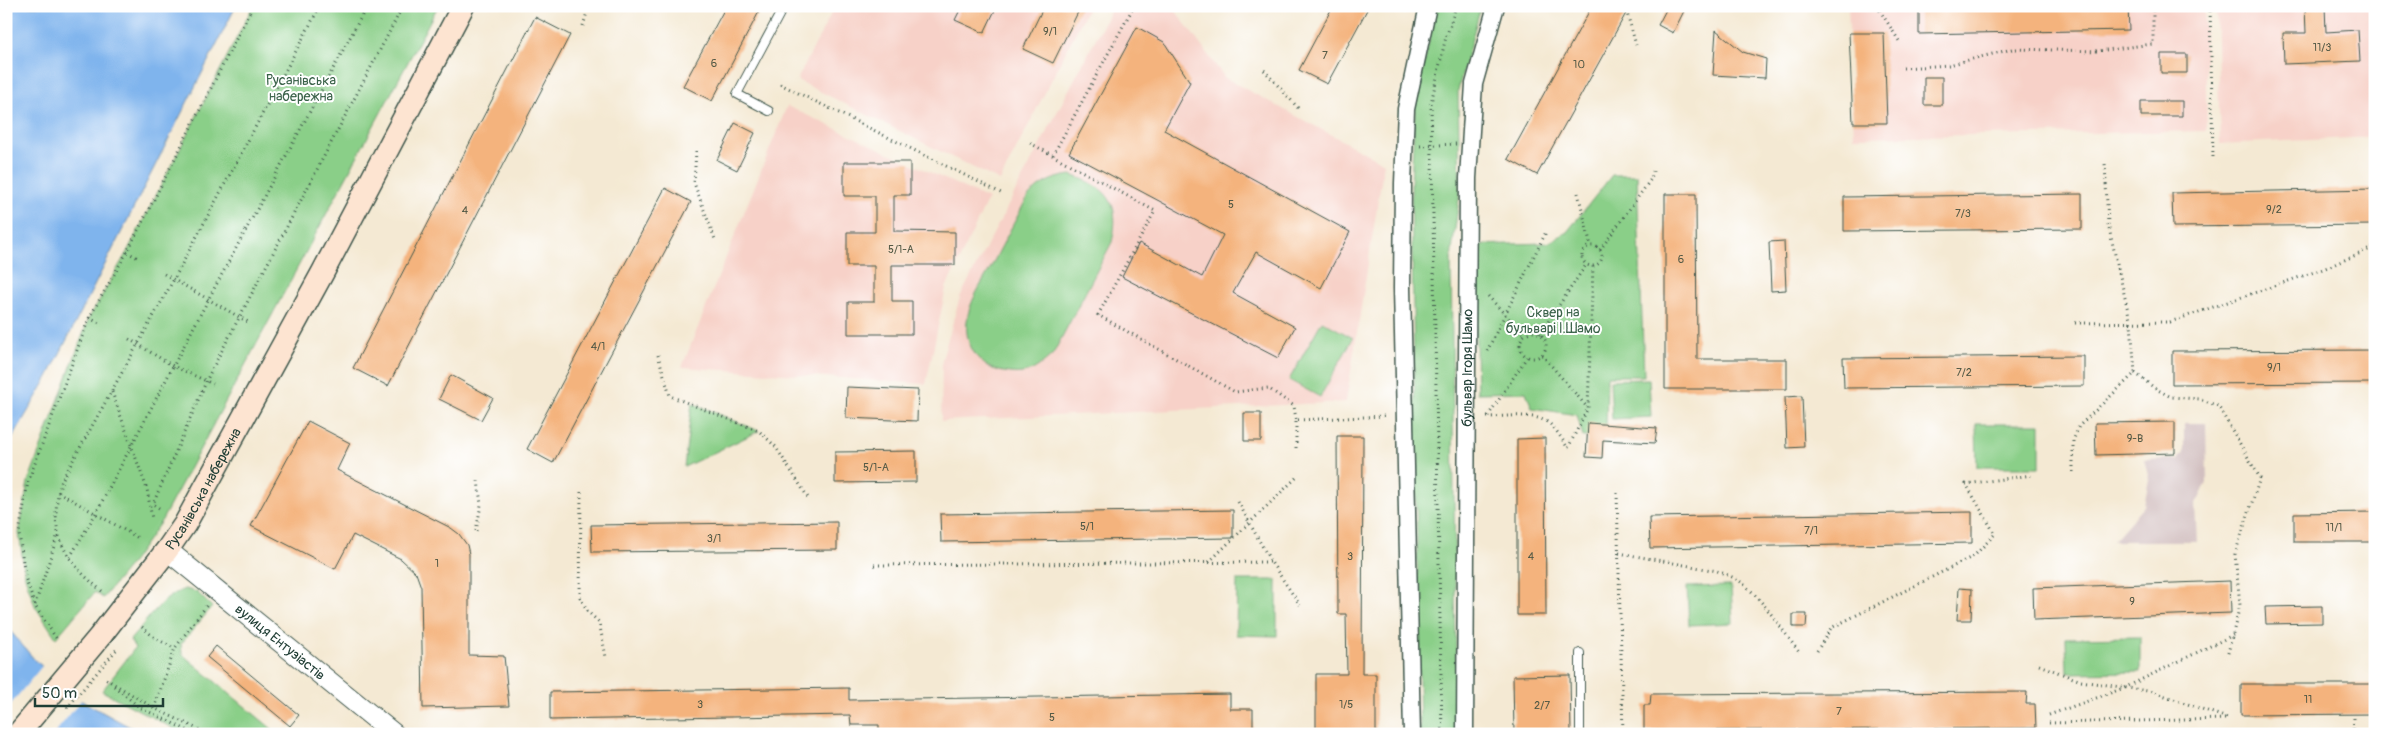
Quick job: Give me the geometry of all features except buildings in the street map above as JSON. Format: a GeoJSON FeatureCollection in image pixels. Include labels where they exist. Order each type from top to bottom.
{"type":"FeatureCollection","features":[{"type":"Feature","properties":{"kind":"main road","name":"Русанівська набережна"},"geometry":{"type":"LineString","coordinates":[[18,734],[109,642],[185,524],[275,361],[462,6]]}},
{"type":"Feature","properties":{"kind":"street"},"geometry":{"type":"LineString","coordinates":[[1412,734],[1402,288],[1404,147],[1406,109],[1428,6]]}},
{"type":"Feature","properties":{"kind":"street","name":"бульвар Ігоря Шамо"},"geometry":{"type":"LineString","coordinates":[[1465,734],[1466,283],[1470,144],[1474,84],[1496,6]]}},
{"type":"Feature","properties":{"kind":"street","name":"вулиця Ентузіастів"},"geometry":{"type":"LineString","coordinates":[[167,550],[394,734]]}},
{"type":"Feature","properties":{"kind":"lane"},"geometry":{"type":"LineString","coordinates":[[769,111],[737,94],[784,6]]}},
{"type":"Feature","properties":{"kind":"lane"},"geometry":{"type":"LineString","coordinates":[[1580,653],[1580,734]]}},
{"type":"Feature","properties":{"kind":"path"},"geometry":{"type":"LineString","coordinates":[[56,638],[35,606],[25,577],[19,533],[22,506],[28,482],[89,318],[127,252],[252,6]]}},
{"type":"Feature","properties":{"kind":"path"},"geometry":{"type":"LineString","coordinates":[[35,606],[57,536],[55,515],[58,492],[62,480],[173,281],[320,6]]}},
{"type":"Feature","properties":{"kind":"path"},"geometry":{"type":"LineString","coordinates":[[70,557],[96,513],[208,300],[367,6]]}},
{"type":"Feature","properties":{"kind":"path"},"geometry":{"type":"LineString","coordinates":[[159,508],[153,504],[206,381],[403,6]]}},
{"type":"Feature","properties":{"kind":"path"},"geometry":{"type":"LineString","coordinates":[[583,26],[590,6]]}},
{"type":"Feature","properties":{"kind":"path"},"geometry":{"type":"LineString","coordinates":[[1053,155],[1134,6]]}},
{"type":"Feature","properties":{"kind":"path"},"geometry":{"type":"LineString","coordinates":[[1442,734],[1431,102],[1445,41],[1456,6]]}},
{"type":"Feature","properties":{"kind":"path"},"geometry":{"type":"LineString","coordinates":[[1625,6],[1636,45]]}},
{"type":"Feature","properties":{"kind":"path"},"geometry":{"type":"LineString","coordinates":[[1877,6],[1901,44]]}},
{"type":"Feature","properties":{"kind":"path"},"geometry":{"type":"LineString","coordinates":[[1903,68],[1950,65],[2012,49],[2098,51],[2154,44],[2153,6]]}},
{"type":"Feature","properties":{"kind":"path"},"geometry":{"type":"LineString","coordinates":[[2210,6],[2213,158]]}},
{"type":"Feature","properties":{"kind":"path"},"geometry":{"type":"LineString","coordinates":[[1264,70],[1299,109]]}},
{"type":"Feature","properties":{"kind":"path"},"geometry":{"type":"LineString","coordinates":[[780,84],[1003,194]]}},
{"type":"Feature","properties":{"kind":"path"},"geometry":{"type":"LineString","coordinates":[[1030,143],[1155,211],[1098,315],[1235,392],[1268,388],[1294,406],[1296,448]]}},
{"type":"Feature","properties":{"kind":"path"},"geometry":{"type":"LineString","coordinates":[[1404,147],[1470,144]]}},
{"type":"Feature","properties":{"kind":"path"},"geometry":{"type":"LineString","coordinates":[[696,151],[694,183],[716,242]]}},
{"type":"Feature","properties":{"kind":"path"},"geometry":{"type":"LineString","coordinates":[[2105,163],[2108,224],[2131,324],[2135,373],[2156,389],[2171,397],[2200,399],[2218,406],[2260,478],[2235,554],[2240,605],[2227,657]]}},
{"type":"Feature","properties":{"kind":"path"},"geometry":{"type":"LineString","coordinates":[[1586,265],[1593,266],[1601,260],[1600,250],[1651,179],[1653,171]]}},
{"type":"Feature","properties":{"kind":"path"},"geometry":{"type":"LineString","coordinates":[[1578,193],[1591,246]]}},
{"type":"Feature","properties":{"kind":"path"},"geometry":{"type":"LineString","coordinates":[[1487,351],[1546,232]]}},
{"type":"Feature","properties":{"kind":"path"},"geometry":{"type":"LineString","coordinates":[[1586,265],[1582,255],[1585,248],[1591,246],[1600,250]]}},
{"type":"Feature","properties":{"kind":"path"},"geometry":{"type":"LineString","coordinates":[[2075,323],[2131,324],[2170,322],[2323,269],[2375,247]]}},
{"type":"Feature","properties":{"kind":"path"},"geometry":{"type":"LineString","coordinates":[[127,252],[138,258]]}},
{"type":"Feature","properties":{"kind":"path"},"geometry":{"type":"LineString","coordinates":[[1540,334],[1586,265]]}},
{"type":"Feature","properties":{"kind":"path"},"geometry":{"type":"LineString","coordinates":[[1527,357],[1487,416],[1539,418],[1552,426],[1568,448],[1588,408],[1593,266]]}},
{"type":"Feature","properties":{"kind":"path"},"geometry":{"type":"LineString","coordinates":[[164,274],[173,281],[248,322]]}},
{"type":"Feature","properties":{"kind":"path"},"geometry":{"type":"LineString","coordinates":[[1488,296],[1524,335]]}},
{"type":"Feature","properties":{"kind":"path"},"geometry":{"type":"LineString","coordinates":[[89,318],[102,324]]}},
{"type":"Feature","properties":{"kind":"path"},"geometry":{"type":"LineString","coordinates":[[1532,331],[1540,334],[1546,344],[1542,355],[1533,358],[1523,354],[1519,346],[1524,335],[1532,331]]}},
{"type":"Feature","properties":{"kind":"path"},"geometry":{"type":"LineString","coordinates":[[129,339],[173,366],[213,384]]}},
{"type":"Feature","properties":{"kind":"path"},"geometry":{"type":"LineString","coordinates":[[658,355],[670,396],[759,432],[775,446],[809,499]]}},
{"type":"Feature","properties":{"kind":"path"},"geometry":{"type":"LineString","coordinates":[[1542,355],[1588,408]]}},
{"type":"Feature","properties":{"kind":"path"},"geometry":{"type":"LineString","coordinates":[[2073,472],[2073,441],[2078,426],[2135,373]]}},
{"type":"Feature","properties":{"kind":"path"},"geometry":{"type":"LineString","coordinates":[[112,392],[147,489],[152,518]]}},
{"type":"Feature","properties":{"kind":"path"},"geometry":{"type":"LineString","coordinates":[[1296,420],[1386,416]]}},
{"type":"Feature","properties":{"kind":"path"},"geometry":{"type":"LineString","coordinates":[[1817,652],[1831,628],[1974,556],[1996,534],[1966,484],[2032,475]]}},
{"type":"Feature","properties":{"kind":"path"},"geometry":{"type":"LineString","coordinates":[[1209,562],[1297,476]]}},
{"type":"Feature","properties":{"kind":"path"},"geometry":{"type":"LineString","coordinates":[[476,531],[481,505],[478,480]]}},
{"type":"Feature","properties":{"kind":"path"},"geometry":{"type":"LineString","coordinates":[[58,492],[140,539]]}},
{"type":"Feature","properties":{"kind":"path"},"geometry":{"type":"LineString","coordinates":[[581,492],[580,597],[588,612],[599,622],[606,657]]}},
{"type":"Feature","properties":{"kind":"path"},"geometry":{"type":"LineString","coordinates":[[1617,493],[1623,734]]}},
{"type":"Feature","properties":{"kind":"path"},"geometry":{"type":"LineString","coordinates":[[1238,502],[1271,562],[1300,605]]}},
{"type":"Feature","properties":{"kind":"path"},"geometry":{"type":"LineString","coordinates":[[57,536],[88,580],[102,591]]}},
{"type":"Feature","properties":{"kind":"path"},"geometry":{"type":"LineString","coordinates":[[1619,552],[1716,570],[1729,575],[1741,582],[1753,593],[1799,652]]}},
{"type":"Feature","properties":{"kind":"path"},"geometry":{"type":"LineString","coordinates":[[874,565],[1271,562]]}},
{"type":"Feature","properties":{"kind":"path"},"geometry":{"type":"LineString","coordinates":[[154,708],[174,648],[210,602]]}},
{"type":"Feature","properties":{"kind":"path"},"geometry":{"type":"LineString","coordinates":[[142,627],[155,638],[174,648]]}},
{"type":"Feature","properties":{"kind":"path"},"geometry":{"type":"LineString","coordinates":[[2049,715],[2124,688],[2233,635]]}},
{"type":"Feature","properties":{"kind":"path"},"geometry":{"type":"LineString","coordinates":[[64,713],[109,642]]}},
{"type":"Feature","properties":{"kind":"path"},"geometry":{"type":"LineString","coordinates":[[2039,665],[2080,681],[2154,692],[2230,719],[2049,723]]}},
{"type":"Feature","properties":{"kind":"path"},"geometry":{"type":"LineString","coordinates":[[195,734],[139,707],[106,679],[154,708],[208,734]]}},
{"type":"Feature","properties":{"kind":"path"},"geometry":{"type":"LineString","coordinates":[[2353,734],[2354,718]]}},
{"type":"Feature","properties":{"kind":"shaded area"},"geometry":{"type":"Polygon","coordinates":[[[835,6],[1089,6],[1000,181],[797,80],[835,6]]]}},
{"type":"Feature","properties":{"kind":"shaded area"},"geometry":{"type":"Polygon","coordinates":[[[1113,6],[1172,6],[1225,78],[1384,163],[1346,402],[941,421],[942,360],[960,297],[1113,6]]]}},
{"type":"Feature","properties":{"kind":"shaded area"},"geometry":{"type":"Polygon","coordinates":[[[1848,6],[2204,6],[2207,131],[1854,137],[1848,6]]]}},
{"type":"Feature","properties":{"kind":"shaded area"},"geometry":{"type":"Polygon","coordinates":[[[2216,6],[2375,6],[2375,137],[2220,144],[2216,6]]]}},
{"type":"Feature","properties":{"kind":"shaded area"},"geometry":{"type":"Polygon","coordinates":[[[787,106],[988,199],[946,288],[926,384],[682,367],[787,106]]]}},
{"type":"Feature","properties":{"kind":"shaded area"},"geometry":{"type":"Polygon","coordinates":[[[2184,423],[2206,423],[2207,483],[2195,505],[2197,541],[2113,541],[2144,506],[2149,479],[2144,460],[2179,459],[2184,452],[2184,423]]]}},
{"type":"Feature","properties":{"kind":"green space","name":"Русанівська набережна"},"geometry":{"type":"Polygon","coordinates":[[[253,6],[438,6],[162,520],[134,560],[103,598],[95,592],[56,638],[35,606],[25,577],[19,533],[28,482],[89,318],[127,252],[253,6]]]}},
{"type":"Feature","properties":{"kind":"green space"},"geometry":{"type":"Polygon","coordinates":[[[1438,6],[1481,6],[1458,90],[1460,192],[1451,258],[1457,734],[1420,734],[1411,183],[1415,108],[1438,6]]]}},
{"type":"Feature","properties":{"kind":"green space"},"geometry":{"type":"Polygon","coordinates":[[[1071,175],[1094,185],[1109,198],[1115,217],[1112,242],[1053,354],[1029,372],[1008,373],[991,368],[978,359],[970,345],[967,321],[973,300],[1027,198],[1046,182],[1071,175]]]}},
{"type":"Feature","properties":{"kind":"green space","name":"Сквер на бульварі І.Шамо"},"geometry":{"type":"Polygon","coordinates":[[[1612,175],[1637,175],[1644,376],[1607,376],[1606,436],[1583,437],[1577,415],[1532,408],[1526,392],[1477,393],[1474,245],[1548,243],[1567,232],[1612,175]]]}},
{"type":"Feature","properties":{"kind":"green space"},"geometry":{"type":"Polygon","coordinates":[[[1322,321],[1353,338],[1320,397],[1289,380],[1322,321]]]}},
{"type":"Feature","properties":{"kind":"green space"},"geometry":{"type":"Polygon","coordinates":[[[1649,379],[1651,417],[1612,419],[1610,380],[1649,379]]]}},
{"type":"Feature","properties":{"kind":"green space"},"geometry":{"type":"Polygon","coordinates":[[[692,403],[759,431],[684,467],[692,403]]]}},
{"type":"Feature","properties":{"kind":"green space"},"geometry":{"type":"Polygon","coordinates":[[[1976,424],[2040,424],[2040,467],[1977,467],[1976,424]]]}},
{"type":"Feature","properties":{"kind":"green space"},"geometry":{"type":"Polygon","coordinates":[[[1237,580],[1277,580],[1277,636],[1236,635],[1237,580]]]}},
{"type":"Feature","properties":{"kind":"green space"},"geometry":{"type":"Polygon","coordinates":[[[1731,586],[1733,623],[1689,625],[1687,587],[1731,586]]]}},
{"type":"Feature","properties":{"kind":"green space"},"geometry":{"type":"Polygon","coordinates":[[[185,589],[197,592],[212,607],[181,644],[182,654],[278,734],[184,734],[102,691],[135,648],[130,640],[161,604],[185,589]]]}},
{"type":"Feature","properties":{"kind":"green space"},"geometry":{"type":"Polygon","coordinates":[[[2140,637],[2140,672],[2067,673],[2066,638],[2140,637]]]}},
{"type":"Feature","properties":{"kind":"water"},"geometry":{"type":"Polygon","coordinates":[[[6,6],[236,6],[48,377],[6,449],[6,6]]]}},
{"type":"Feature","properties":{"kind":"water"},"geometry":{"type":"Polygon","coordinates":[[[6,626],[34,659],[78,699],[143,734],[6,734],[6,626]]]}},
{"type":"Feature","properties":{"kind":"pier"},"geometry":{"type":"Polygon","coordinates":[[[43,665],[83,698],[54,734],[6,734],[6,710],[43,665]]]}}]}
